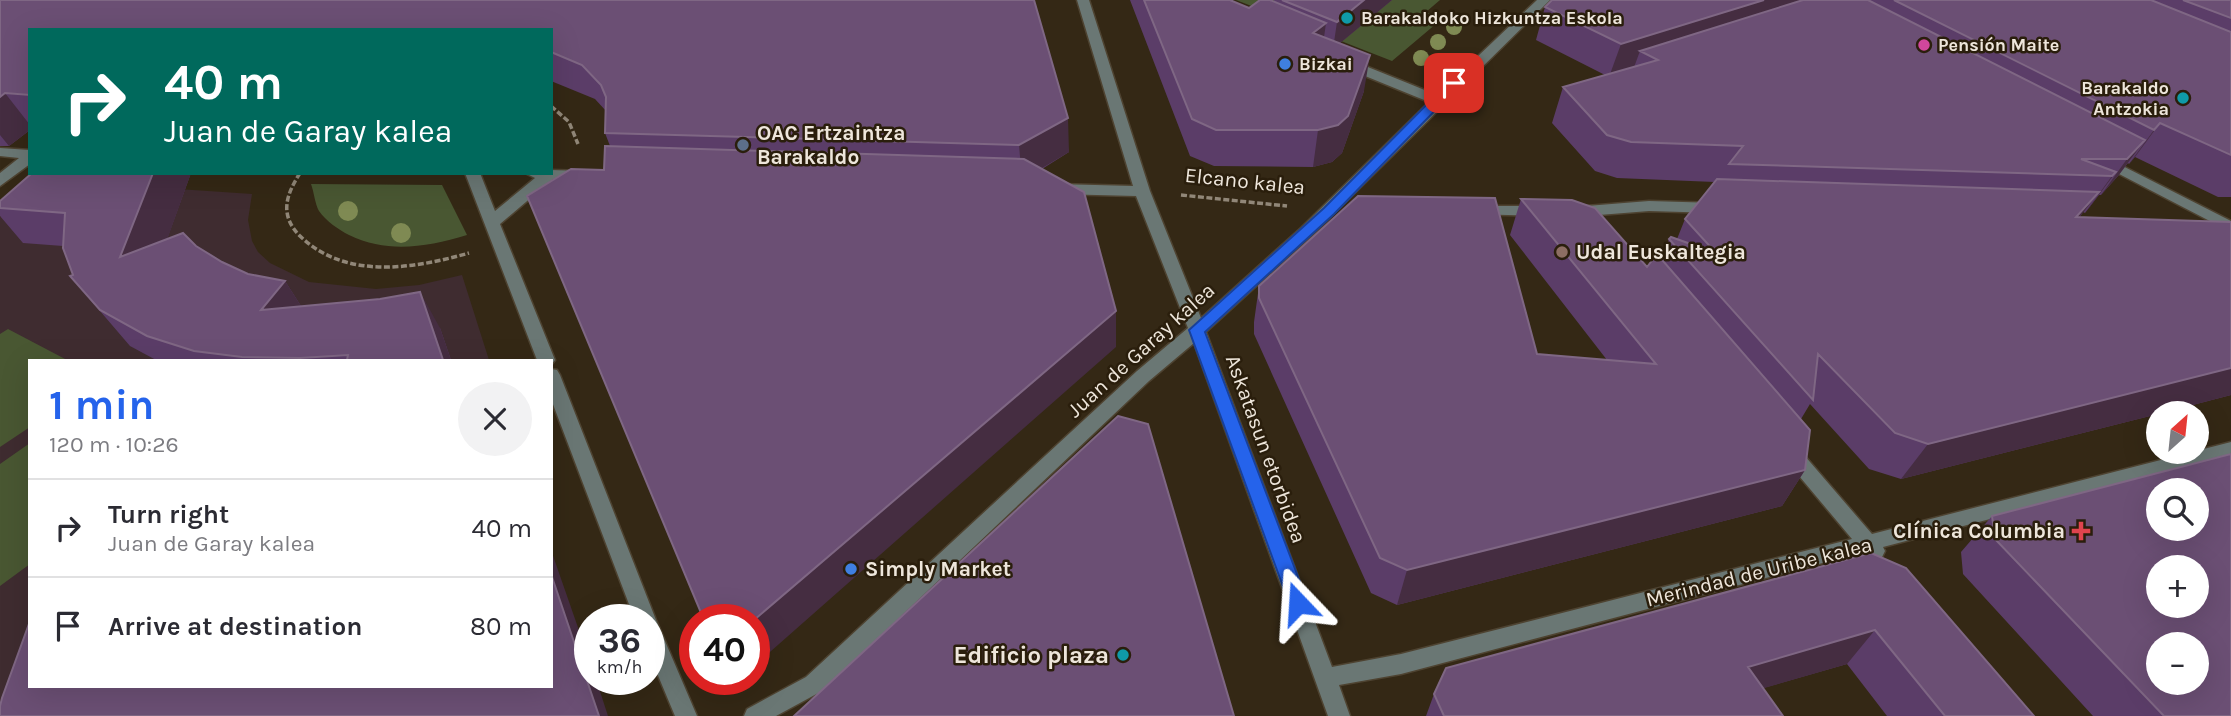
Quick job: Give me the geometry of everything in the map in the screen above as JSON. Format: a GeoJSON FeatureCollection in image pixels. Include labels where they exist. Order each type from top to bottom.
{"type":"FeatureCollection","features":[{"type":"Feature","properties":{"kind":"street","name":"Askatasun etorbidea"},"geometry":{"type":"LineString","coordinates":[[1083,0],[1142,191],[1197,330],[1339,716]]}},
{"type":"Feature","properties":{"kind":"street","name":"Juan de Garay kalea"},"geometry":{"type":"LineString","coordinates":[[755,716],[814,684],[1143,376],[1329,211],[1437,100],[1544,0]]}},
{"type":"Feature","properties":{"kind":"street"},"geometry":{"type":"LineString","coordinates":[[1336,59],[1437,100]]}},
{"type":"Feature","properties":{"kind":"street"},"geometry":{"type":"LineString","coordinates":[[2082,149],[2230,226]]}},
{"type":"Feature","properties":{"kind":"street"},"geometry":{"type":"LineString","coordinates":[[0,152],[28,155]]}},
{"type":"Feature","properties":{"kind":"street"},"geometry":{"type":"LineString","coordinates":[[0,181],[28,157]]}},
{"type":"Feature","properties":{"kind":"street"},"geometry":{"type":"LineString","coordinates":[[473,175],[546,359]]}},
{"type":"Feature","properties":{"kind":"street"},"geometry":{"type":"LineString","coordinates":[[492,222],[539,175]]}},
{"type":"Feature","properties":{"kind":"street"},"geometry":{"type":"LineString","coordinates":[[553,175],[606,176]]}},
{"type":"Feature","properties":{"kind":"street"},"geometry":{"type":"LineString","coordinates":[[1045,188],[1142,191]]}},
{"type":"Feature","properties":{"kind":"street"},"geometry":{"type":"LineString","coordinates":[[1465,211],[1588,212],[1649,206],[1732,209]]}},
{"type":"Feature","properties":{"kind":"street","name":"Elcano kalea"},"geometry":{"type":"LineString","coordinates":[[1329,211],[1356,211]]}},
{"type":"Feature","properties":{"kind":"street"},"geometry":{"type":"LineString","coordinates":[[1588,212],[1606,233]]}},
{"type":"Feature","properties":{"kind":"street"},"geometry":{"type":"LineString","coordinates":[[2187,223],[2230,226]]}},
{"type":"Feature","properties":{"kind":"street"},"geometry":{"type":"LineString","coordinates":[[553,379],[640,604]]}},
{"type":"Feature","properties":{"kind":"street"},"geometry":{"type":"LineString","coordinates":[[1777,435],[1886,565]]}},
{"type":"Feature","properties":{"kind":"street","name":"Merindad de Uribe kalea"},"geometry":{"type":"LineString","coordinates":[[1326,678],[1401,664],[1869,545],[2231,449]]}},
{"type":"Feature","properties":{"kind":"street"},"geometry":{"type":"LineString","coordinates":[[665,665],[686,716]]}},
{"type":"Feature","properties":{"kind":"path"},"geometry":{"type":"LineString","coordinates":[[553,107],[562,113],[571,125],[579,142],[565,175]]}},
{"type":"Feature","properties":{"kind":"path"},"geometry":{"type":"LineString","coordinates":[[299,175],[285,197],[287,222],[309,248],[352,265],[399,267],[449,260],[500,243]]}},
{"type":"Feature","properties":{"kind":"path","name":"Elcano kalea"},"geometry":{"type":"LineString","coordinates":[[1142,191],[1329,211]]}},
{"type":"Feature","properties":{"kind":"shaded area"},"geometry":{"type":"Polygon","coordinates":[[[46,180],[252,194],[248,220],[252,241],[258,252],[270,263],[309,282],[376,289],[419,285],[462,275],[489,359],[28,359],[28,688],[0,716],[0,217],[46,180]]]}},
{"type":"Feature","properties":{"kind":"green space"},"geometry":{"type":"Polygon","coordinates":[[[1236,0],[1440,0],[1426,12],[1443,18],[1392,61],[1236,0]]]}},
{"type":"Feature","properties":{"kind":"green space"},"geometry":{"type":"Polygon","coordinates":[[[311,184],[442,185],[467,235],[408,247],[364,241],[341,231],[322,215],[316,205],[311,184]]]}},
{"type":"Feature","properties":{"kind":"green space"},"geometry":{"type":"Polygon","coordinates":[[[8,329],[65,359],[28,359],[28,428],[0,447],[0,334],[8,329]]]}},
{"type":"Feature","properties":{"kind":"green space"},"geometry":{"type":"Polygon","coordinates":[[[28,444],[28,565],[0,586],[0,464],[28,444]]]}},
{"type":"Feature","properties":{"kind":"building"},"geometry":{"type":"Polygon","coordinates":[[[0,0],[1034,0],[1068,118],[1019,145],[605,133],[606,97],[601,85],[582,65],[553,53],[553,28],[28,28],[28,95],[5,93],[0,97],[0,0]]]}},
{"type":"Feature","properties":{"kind":"building"},"geometry":{"type":"Polygon","coordinates":[[[1144,0],[1230,0],[1249,8],[1260,0],[1270,0],[1326,23],[1313,33],[1370,55],[1348,116],[1338,125],[1318,130],[1216,130],[1192,119],[1144,0]]]}},
{"type":"Feature","properties":{"kind":"building"},"geometry":{"type":"Polygon","coordinates":[[[1282,0],[1364,0],[1337,22],[1282,0]]]}},
{"type":"Feature","properties":{"kind":"building"},"geometry":{"type":"Polygon","coordinates":[[[1552,0],[1764,0],[1621,44],[1545,7],[1552,0]]]}},
{"type":"Feature","properties":{"kind":"building"},"geometry":{"type":"Polygon","coordinates":[[[1803,0],[1868,0],[2145,140],[2127,159],[2081,159],[2116,172],[2112,176],[1729,164],[1743,146],[1631,142],[1607,135],[1563,87],[1658,60],[1640,51],[1803,0]]]}},
{"type":"Feature","properties":{"kind":"building"},"geometry":{"type":"Polygon","coordinates":[[[1894,0],[2151,0],[2231,32],[2231,155],[2160,123],[2154,130],[1894,0]]]}},
{"type":"Feature","properties":{"kind":"building"},"geometry":{"type":"Polygon","coordinates":[[[2183,0],[2231,0],[2231,18],[2183,0]]]}},
{"type":"Feature","properties":{"kind":"building"},"geometry":{"type":"Polygon","coordinates":[[[605,146],[1024,159],[1084,192],[1116,311],[770,606],[770,604],[697,604],[527,196],[571,169],[604,170],[605,146]]]}},
{"type":"Feature","properties":{"kind":"building"},"geometry":{"type":"Polygon","coordinates":[[[30,175],[152,175],[120,257],[183,233],[196,246],[222,262],[248,274],[285,281],[261,310],[380,299],[420,292],[443,359],[347,359],[348,355],[242,357],[194,351],[147,336],[100,310],[70,276],[73,275],[63,248],[65,213],[0,208],[0,201],[30,175]]]}},
{"type":"Feature","properties":{"kind":"building"},"geometry":{"type":"Polygon","coordinates":[[[1717,179],[2099,192],[2076,217],[2231,222],[2231,368],[1928,444],[1895,433],[1818,354],[1813,400],[1669,239],[1671,237],[1716,253],[1685,219],[1717,179]]]}},
{"type":"Feature","properties":{"kind":"building"},"geometry":{"type":"Polygon","coordinates":[[[1358,196],[1495,198],[1537,354],[1656,364],[1521,199],[1572,200],[1595,208],[1647,267],[1657,254],[1810,430],[1805,470],[1407,570],[1380,558],[1259,298],[1259,286],[1358,196]]]}},
{"type":"Feature","properties":{"kind":"building"},"geometry":{"type":"Polygon","coordinates":[[[1118,416],[1148,424],[1234,716],[794,716],[1118,416]]]}},
{"type":"Feature","properties":{"kind":"building"},"geometry":{"type":"Polygon","coordinates":[[[2231,454],[2231,716],[2164,716],[1995,539],[1992,516],[2192,464],[2209,464],[2209,460],[2231,454]]]}},
{"type":"Feature","properties":{"kind":"building"},"geometry":{"type":"Polygon","coordinates":[[[1871,553],[1906,568],[2034,716],[1945,716],[1875,630],[1748,667],[1783,716],[1444,716],[1434,694],[1446,668],[1871,553]]]}},
{"type":"Feature","properties":{"kind":"building"},"geometry":{"type":"Polygon","coordinates":[[[553,580],[574,642],[574,695],[592,695],[599,716],[0,716],[0,706],[28,626],[28,688],[553,688],[553,580]]]}},
{"type":"Feature","properties":{"kind":"place","name":"Barakaldoko Hizkuntza Eskola"},"geometry":{"type":"Point","coordinates":[1347,18]}},
{"type":"Feature","properties":{"kind":"place","name":"Pensión Maite"},"geometry":{"type":"Point","coordinates":[1924,45]}},
{"type":"Feature","properties":{"kind":"place","name":"Bizkai"},"geometry":{"type":"Point","coordinates":[1285,64]}},
{"type":"Feature","properties":{"kind":"place","name":"Barakaldo Antzokia"},"geometry":{"type":"Point","coordinates":[2183,98]}},
{"type":"Feature","properties":{"kind":"place","name":"OAC Ertzaintza Barakaldo"},"geometry":{"type":"Point","coordinates":[743,145]}},
{"type":"Feature","properties":{"kind":"place","name":"Udal Euskaltegia"},"geometry":{"type":"Point","coordinates":[1562,252]}},
{"type":"Feature","properties":{"kind":"place","name":"Clínica Columbia"},"geometry":{"type":"Point","coordinates":[2081,531]}},
{"type":"Feature","properties":{"kind":"place","name":"Simply Market"},"geometry":{"type":"Point","coordinates":[851,569]}},
{"type":"Feature","properties":{"kind":"place","name":"Edificio plaza"},"geometry":{"type":"Point","coordinates":[1123,655]}},
{"type":"Feature","properties":{"kind":"route"},"geometry":{"type":"LineString","coordinates":[[1298,603],[1197,330],[1329,211],[1454,83]]}}]}
